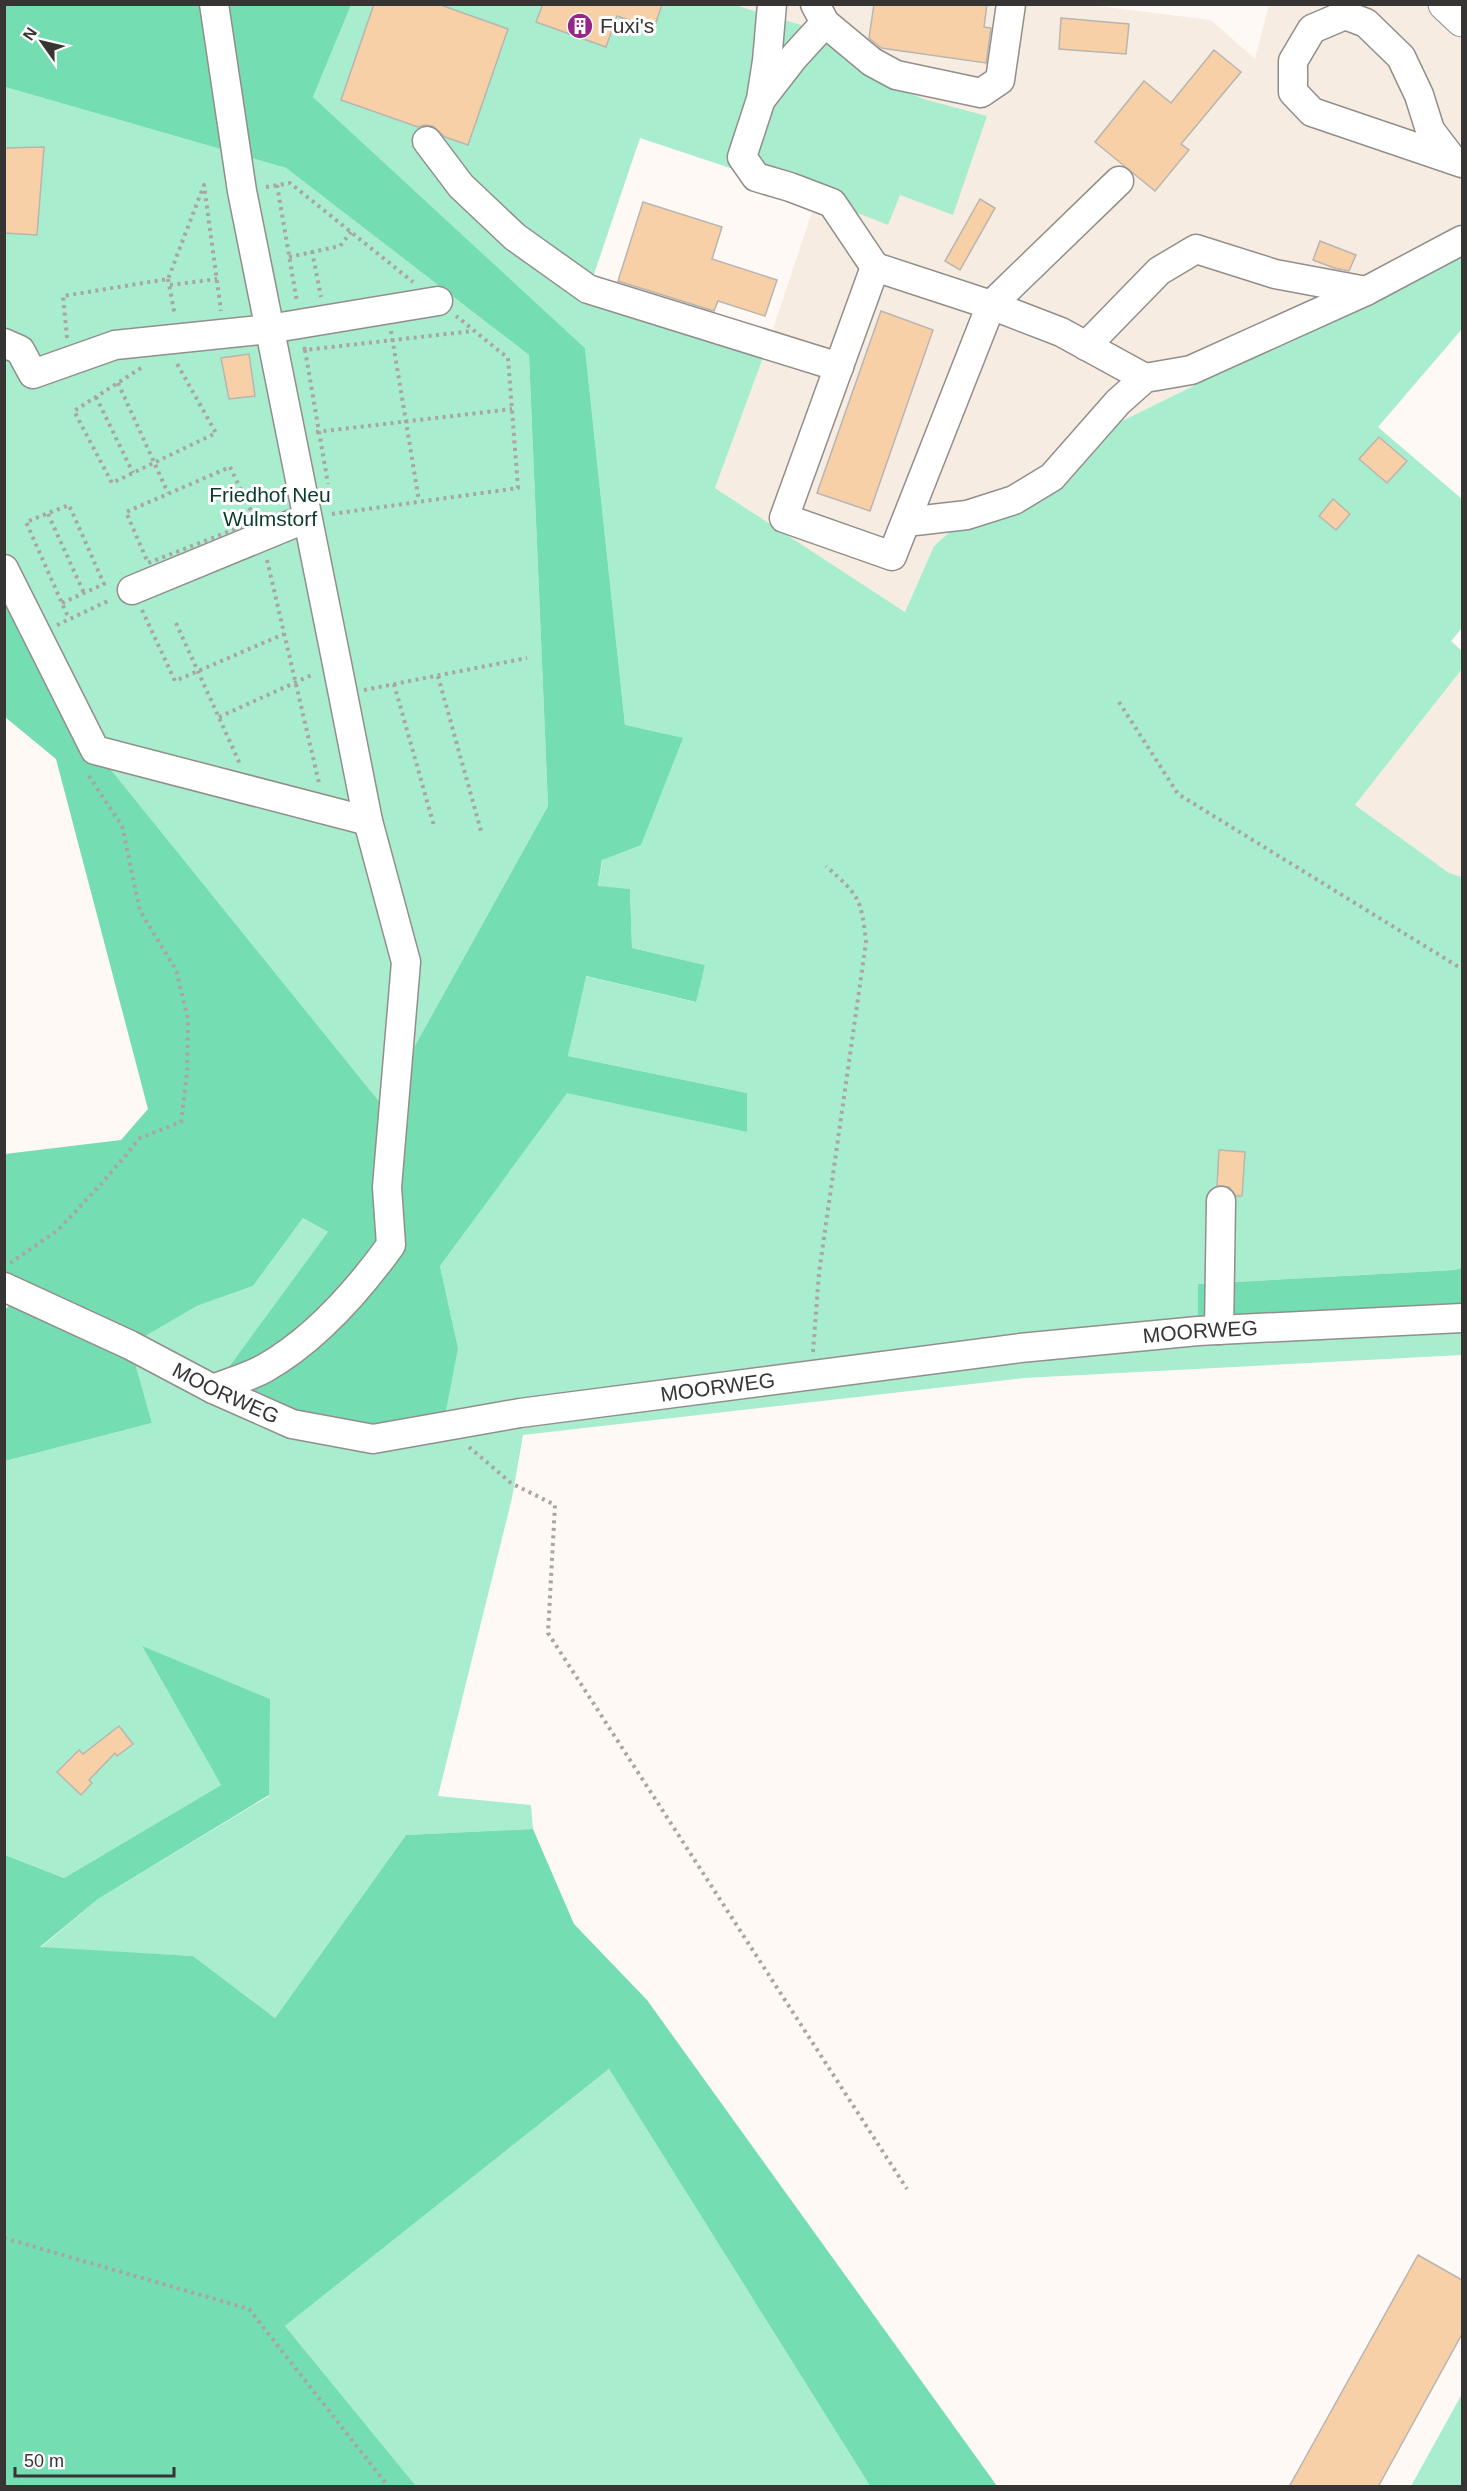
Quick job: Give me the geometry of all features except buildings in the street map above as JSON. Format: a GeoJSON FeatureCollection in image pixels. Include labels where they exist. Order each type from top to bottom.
{"type":"FeatureCollection","features":[{"type":"Feature","properties":{"kind":"main road"},"geometry":{"type":"LineString","coordinates":[[1445,4],[1462,20]]}},
{"type":"Feature","properties":{"kind":"street"},"geometry":{"type":"LineString","coordinates":[[213,1389],[264,1368],[306,1340],[354,1292],[391,1245],[387,1188],[406,962],[368,821],[337,664],[320,516],[291,436],[269,329],[242,191],[214,4]]}},
{"type":"Feature","properties":{"kind":"street"},"geometry":{"type":"LineString","coordinates":[[772,4],[768,61],[761,99],[742,157],[756,177],[832,203],[875,267],[991,305],[1061,332],[1145,378]]}},
{"type":"Feature","properties":{"kind":"street"},"geometry":{"type":"LineString","coordinates":[[761,99],[794,57],[820,14],[872,62],[896,75],[981,93],[1000,80],[1011,4]]}},
{"type":"Feature","properties":{"kind":"street"},"geometry":{"type":"LineString","coordinates":[[1345,15],[1366,23],[1401,57],[1419,95],[1430,130],[1457,161],[1312,112],[1293,92],[1293,61],[1312,29],[1345,15]]}},
{"type":"Feature","properties":{"kind":"street"},"geometry":{"type":"LineString","coordinates":[[427,141],[461,186],[515,237],[588,289],[839,367]]}},
{"type":"Feature","properties":{"kind":"street"},"geometry":{"type":"LineString","coordinates":[[875,267],[784,518],[892,556],[991,305],[1119,181]]}},
{"type":"Feature","properties":{"kind":"street"},"geometry":{"type":"LineString","coordinates":[[906,522],[967,515],[1014,500],[1052,477],[1118,402],[1145,378],[1191,370],[1366,291],[1462,240]]}},
{"type":"Feature","properties":{"kind":"street"},"geometry":{"type":"LineString","coordinates":[[1086,346],[1159,271],[1196,249],[1275,274],[1366,291]]}},
{"type":"Feature","properties":{"kind":"street"},"geometry":{"type":"LineString","coordinates":[[4,343],[20,350],[33,374],[115,345],[172,350],[269,329],[303,337],[387,310],[438,302]]}},
{"type":"Feature","properties":{"kind":"street"},"geometry":{"type":"LineString","coordinates":[[132,590],[261,536],[320,516]]}},
{"type":"Feature","properties":{"kind":"street"},"geometry":{"type":"LineString","coordinates":[[4,569],[95,750],[368,821]]}},
{"type":"Feature","properties":{"kind":"street"},"geometry":{"type":"LineString","coordinates":[[1220,1330],[1221,1201]]}},
{"type":"Feature","properties":{"kind":"street","name":"MOORWEG"},"geometry":{"type":"LineString","coordinates":[[4,1287],[130,1345],[213,1389],[292,1424],[373,1439],[443,1426],[1020,1348],[1220,1330],[1462,1318]]}},
{"type":"Feature","properties":{"kind":"path"},"geometry":{"type":"LineString","coordinates":[[242,191],[290,183],[417,285],[406,286]]}},
{"type":"Feature","properties":{"kind":"path"},"geometry":{"type":"LineString","coordinates":[[144,366],[74,411],[112,483],[216,433],[172,350],[168,332],[178,331],[168,279],[204,185],[222,313]]}},
{"type":"Feature","properties":{"kind":"path"},"geometry":{"type":"LineString","coordinates":[[277,185],[329,490]]}},
{"type":"Feature","properties":{"kind":"path"},"geometry":{"type":"LineString","coordinates":[[290,257],[340,246],[351,232]]}},
{"type":"Feature","properties":{"kind":"path"},"geometry":{"type":"LineString","coordinates":[[312,251],[321,297],[331,296]]}},
{"type":"Feature","properties":{"kind":"path"},"geometry":{"type":"LineString","coordinates":[[68,344],[63,296],[168,279]]}},
{"type":"Feature","properties":{"kind":"path"},"geometry":{"type":"LineString","coordinates":[[170,285],[217,279]]}},
{"type":"Feature","properties":{"kind":"path"},"geometry":{"type":"LineString","coordinates":[[320,516],[518,488],[508,358],[438,302]]}},
{"type":"Feature","properties":{"kind":"path"},"geometry":{"type":"LineString","coordinates":[[387,310],[419,501]]}},
{"type":"Feature","properties":{"kind":"path"},"geometry":{"type":"LineString","coordinates":[[303,337],[393,341],[474,330]]}},
{"type":"Feature","properties":{"kind":"path"},"geometry":{"type":"LineString","coordinates":[[118,382],[168,493]]}},
{"type":"Feature","properties":{"kind":"path"},"geometry":{"type":"LineString","coordinates":[[96,397],[133,473]]}},
{"type":"Feature","properties":{"kind":"path"},"geometry":{"type":"LineString","coordinates":[[291,436],[512,409]]}},
{"type":"Feature","properties":{"kind":"path"},"geometry":{"type":"LineString","coordinates":[[230,467],[256,521],[148,563],[126,512],[168,493],[230,467]]}},
{"type":"Feature","properties":{"kind":"path"},"geometry":{"type":"LineString","coordinates":[[320,516],[332,502]]}},
{"type":"Feature","properties":{"kind":"path"},"geometry":{"type":"LineString","coordinates":[[62,603],[105,584],[69,505],[26,522],[69,619]]}},
{"type":"Feature","properties":{"kind":"path"},"geometry":{"type":"LineString","coordinates":[[48,513],[84,593]]}},
{"type":"Feature","properties":{"kind":"path"},"geometry":{"type":"LineString","coordinates":[[261,536],[324,810]]}},
{"type":"Feature","properties":{"kind":"path"},"geometry":{"type":"LineString","coordinates":[[50,628],[132,590],[175,681],[284,634]]}},
{"type":"Feature","properties":{"kind":"path"},"geometry":{"type":"LineString","coordinates":[[176,623],[253,791]]}},
{"type":"Feature","properties":{"kind":"path"},"geometry":{"type":"LineString","coordinates":[[343,694],[527,658]]}},
{"type":"Feature","properties":{"kind":"path"},"geometry":{"type":"LineString","coordinates":[[219,717],[337,664]]}},
{"type":"Feature","properties":{"kind":"path"},"geometry":{"type":"LineString","coordinates":[[438,676],[481,831]]}},
{"type":"Feature","properties":{"kind":"path"},"geometry":{"type":"LineString","coordinates":[[394,684],[434,826]]}},
{"type":"Feature","properties":{"kind":"path"},"geometry":{"type":"LineString","coordinates":[[1119,702],[1178,794],[1462,969]]}},
{"type":"Feature","properties":{"kind":"path"},"geometry":{"type":"LineString","coordinates":[[4,1267],[58,1230],[140,1138],[181,1122],[187,1073],[188,1019],[176,970],[140,911],[122,826],[86,771]]}},
{"type":"Feature","properties":{"kind":"path"},"geometry":{"type":"LineString","coordinates":[[811,1375],[819,1273],[866,942],[862,908],[852,889],[826,866]]}},
{"type":"Feature","properties":{"kind":"path"},"geometry":{"type":"LineString","coordinates":[[443,1426],[511,1483],[555,1505],[548,1633],[907,2188]]}},
{"type":"Feature","properties":{"kind":"path"},"geometry":{"type":"LineString","coordinates":[[4,2238],[249,2309],[388,2487]]}},
{"type":"Feature","properties":{"kind":"shaded area"},"geometry":{"type":"Polygon","coordinates":[[[735,5],[1090,5],[1211,20],[1255,59],[1269,5],[1443,5],[1462,21],[1462,254],[1122,421],[1063,488],[1020,514],[952,530],[934,546],[905,612],[715,488],[768,344],[817,197],[888,224],[900,194],[927,100],[887,85],[818,30],[735,5]]]}},
{"type":"Feature","properties":{"kind":"shaded area"},"geometry":{"type":"Polygon","coordinates":[[[1462,669],[1462,877],[1449,873],[1355,805],[1462,669]]]}},
{"type":"Feature","properties":{"kind":"green space"},"geometry":{"type":"Polygon","coordinates":[[[4,5],[351,5],[313,97],[585,348],[625,725],[683,738],[641,845],[602,860],[598,886],[630,889],[632,948],[705,965],[696,1002],[586,976],[568,1056],[747,1093],[747,1132],[567,1093],[440,1266],[458,1348],[443,1426],[373,1439],[213,1389],[328,1232],[303,1218],[253,1286],[197,1306],[130,1345],[152,1423],[5,1461],[5,1309],[24,1295],[5,1287],[5,1154],[121,1140],[148,1109],[56,759],[5,717],[5,569],[95,750],[382,1105],[548,806],[529,355],[286,168],[5,87],[4,5]]]}},
{"type":"Feature","properties":{"kind":"green space"},"geometry":{"type":"Polygon","coordinates":[[[351,5],[735,5],[818,30],[887,85],[927,100],[987,116],[953,215],[900,195],[888,225],[817,197],[640,138],[589,289],[768,344],[715,488],[905,612],[934,546],[952,530],[1020,514],[1063,488],[1122,421],[1462,254],[1462,329],[1378,427],[1462,499],[1462,628],[1451,641],[1462,651],[1462,669],[1355,805],[1449,873],[1462,877],[1462,1268],[1198,1284],[1198,1331],[1462,1318],[1462,1355],[1024,1378],[523,1435],[512,1498],[438,1796],[531,1805],[533,1829],[406,1835],[275,2018],[193,1956],[40,1948],[98,1899],[269,1796],[142,1646],[221,1785],[64,1878],[5,1855],[5,1461],[152,1423],[130,1345],[197,1306],[253,1286],[303,1218],[328,1232],[458,1348],[440,1266],[567,1092],[747,1132],[747,1093],[568,1056],[585,976],[695,1002],[705,965],[632,948],[630,889],[598,887],[625,725],[585,348],[313,97],[351,5]]]}},
{"type":"Feature","properties":{"kind":"green space","name":"Friedhof Neu Wulmstorf"},"geometry":{"type":"Polygon","coordinates":[[[5,87],[286,168],[529,355],[548,806],[382,1105],[95,750],[5,569],[5,87]]]}},
{"type":"Feature","properties":{"kind":"green space"},"geometry":{"type":"Polygon","coordinates":[[[1462,1268],[1462,1318],[1198,1331],[1198,1284],[1462,1268]]]}},
{"type":"Feature","properties":{"kind":"green space"},"geometry":{"type":"Polygon","coordinates":[[[142,1646],[270,1699],[269,1795],[98,1899],[40,1947],[193,1956],[275,2018],[406,1835],[533,1829],[574,1924],[647,2000],[997,2486],[870,2486],[609,2069],[285,2326],[416,2486],[5,2486],[5,1855],[64,1878],[221,1785],[142,1646]]]}},
{"type":"Feature","properties":{"kind":"green space"},"geometry":{"type":"Polygon","coordinates":[[[609,2069],[870,2486],[416,2486],[285,2326],[609,2069]]]}},
{"type":"Feature","properties":{"kind":"green space"},"geometry":{"type":"Polygon","coordinates":[[[1462,2394],[1462,2486],[1411,2486],[1462,2394]]]}},
{"type":"Feature","properties":{"kind":"place","name":"Fuxi's"},"geometry":{"type":"Point","coordinates":[580,26]}}]}
